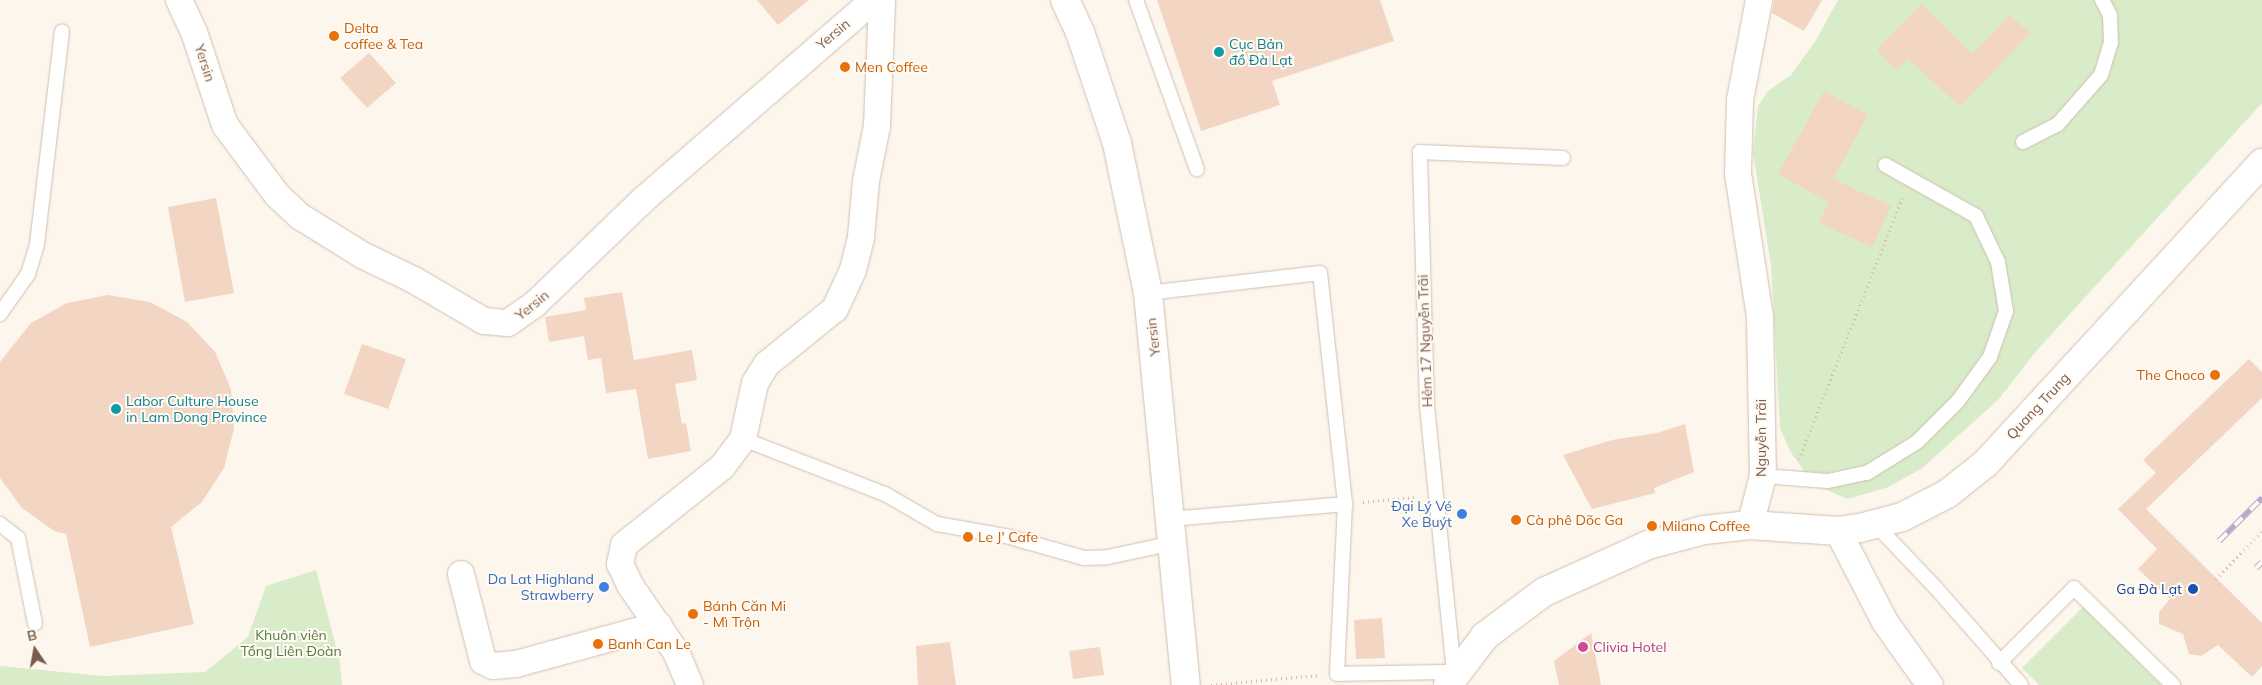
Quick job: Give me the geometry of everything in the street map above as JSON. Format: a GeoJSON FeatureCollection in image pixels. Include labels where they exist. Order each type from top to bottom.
{"type":"FeatureCollection","features":[{"type":"Feature","properties":{"kind":"main road","name":"Yersin"},"geometry":{"type":"LineString","coordinates":[[1066,0],[1080,32],[1117,143],[1148,293],[1186,685]]}},
{"type":"Feature","properties":{"kind":"main road","name":"Quang Trung"},"geometry":{"type":"LineString","coordinates":[[1750,525],[1838,530],[1875,524],[1925,506],[1947,494],[1986,463],[2262,163]]}},
{"type":"Feature","properties":{"kind":"main road"},"geometry":{"type":"LineString","coordinates":[[1451,678],[1484,636],[1544,592],[1648,545],[1704,530],[1750,525]]}},
{"type":"Feature","properties":{"kind":"street","name":"Yersin"},"geometry":{"type":"LineString","coordinates":[[179,0],[204,60],[225,125],[237,144],[277,195],[301,217],[362,255],[414,280],[484,321],[508,323],[534,305],[644,199],[874,0]]}},
{"type":"Feature","properties":{"kind":"street"},"geometry":{"type":"LineString","coordinates":[[690,685],[676,652],[630,585],[620,564],[624,545],[722,467],[743,439],[755,383],[767,364],[789,344],[835,309],[853,270],[862,237],[866,182],[877,126],[882,0]]}},
{"type":"Feature","properties":{"kind":"street","name":"Nguyễn Trãi"},"geometry":{"type":"LineString","coordinates":[[1750,525],[1763,476],[1760,317],[1738,173],[1740,100],[1759,0]]}},
{"type":"Feature","properties":{"kind":"street"},"geometry":{"type":"LineString","coordinates":[[1838,530],[1885,622],[1930,685]]}},
{"type":"Feature","properties":{"kind":"street"},"geometry":{"type":"LineString","coordinates":[[461,574],[482,661],[493,666],[516,664],[659,625]]}},
{"type":"Feature","properties":{"kind":"lane"},"geometry":{"type":"LineString","coordinates":[[1136,0],[1197,170]]}},
{"type":"Feature","properties":{"kind":"lane"},"geometry":{"type":"LineString","coordinates":[[2024,142],[2058,124],[2101,75],[2111,43],[2110,15],[2102,0]]}},
{"type":"Feature","properties":{"kind":"lane"},"geometry":{"type":"LineString","coordinates":[[0,314],[28,274],[37,244],[62,31]]}},
{"type":"Feature","properties":{"kind":"lane","name":"Hẻm 17 Nguyễn Trãi"},"geometry":{"type":"LineString","coordinates":[[1451,678],[1427,407],[1420,152],[1563,158]]}},
{"type":"Feature","properties":{"kind":"lane"},"geometry":{"type":"LineString","coordinates":[[1763,476],[1828,481],[1867,473],[1917,442],[1958,401],[1990,357],[2006,310],[1998,262],[1976,216],[1884,165]]}},
{"type":"Feature","properties":{"kind":"lane"},"geometry":{"type":"LineString","coordinates":[[1148,293],[1320,273],[1345,504],[1337,674],[1451,678]]}},
{"type":"Feature","properties":{"kind":"lane"},"geometry":{"type":"LineString","coordinates":[[743,439],[782,457],[885,494],[937,524],[1006,536],[1084,558],[1108,557],[1172,531],[1345,504]]}},
{"type":"Feature","properties":{"kind":"lane"},"geometry":{"type":"LineString","coordinates":[[0,524],[18,538],[35,623]]}},
{"type":"Feature","properties":{"kind":"lane"},"geometry":{"type":"LineString","coordinates":[[1875,524],[1935,587],[1999,663],[2021,685]]}},
{"type":"Feature","properties":{"kind":"lane"},"geometry":{"type":"LineString","coordinates":[[1999,663],[2074,588],[2173,685]]}},
{"type":"Feature","properties":{"kind":"path"},"geometry":{"type":"LineString","coordinates":[[1791,478],[1910,179]]}},
{"type":"Feature","properties":{"kind":"path"},"geometry":{"type":"LineString","coordinates":[[1345,504],[1435,495]]}},
{"type":"Feature","properties":{"kind":"path"},"geometry":{"type":"LineString","coordinates":[[2216,578],[2262,531]]}},
{"type":"Feature","properties":{"kind":"path"},"geometry":{"type":"LineString","coordinates":[[1207,685],[1337,674]]}},
{"type":"Feature","properties":{"kind":"green space"},"geometry":{"type":"Polygon","coordinates":[[[1838,0],[2262,0],[2262,103],[2038,349],[1998,400],[1921,469],[1886,488],[1847,499],[1821,487],[1804,471],[1790,451],[1780,428],[1771,265],[1753,153],[1758,106],[1768,91],[1791,75],[1816,40],[1838,0]]]}},
{"type":"Feature","properties":{"kind":"green space","name":"Khuôn viên Tổng Liên Đoàn"},"geometry":{"type":"Polygon","coordinates":[[[316,570],[340,662],[342,685],[0,685],[0,666],[103,676],[205,672],[248,637],[266,586],[316,570]]]}},
{"type":"Feature","properties":{"kind":"green space"},"geometry":{"type":"Polygon","coordinates":[[[2083,607],[2161,685],[2039,685],[2022,668],[2083,607]]]}},
{"type":"Feature","properties":{"kind":"building"},"geometry":{"type":"Polygon","coordinates":[[[757,0],[809,0],[778,25],[757,0]]]}},
{"type":"Feature","properties":{"kind":"building"},"geometry":{"type":"Polygon","coordinates":[[[1157,0],[1380,0],[1394,41],[1272,81],[1280,105],[1201,131],[1157,0]]]}},
{"type":"Feature","properties":{"kind":"building"},"geometry":{"type":"Polygon","coordinates":[[[1774,0],[1822,0],[1804,31],[1772,13],[1774,0]]]}},
{"type":"Feature","properties":{"kind":"building"},"geometry":{"type":"Polygon","coordinates":[[[1921,4],[1972,54],[2010,15],[2030,33],[1960,107],[1909,59],[1897,70],[1877,50],[1921,4]]]}},
{"type":"Feature","properties":{"kind":"building"},"geometry":{"type":"Polygon","coordinates":[[[369,53],[396,83],[367,108],[340,78],[369,53]]]}},
{"type":"Feature","properties":{"kind":"building"},"geometry":{"type":"Polygon","coordinates":[[[1824,91],[1868,115],[1833,179],[1891,206],[1872,247],[1819,223],[1829,202],[1778,174],[1824,91]]]}},
{"type":"Feature","properties":{"kind":"building"},"geometry":{"type":"Polygon","coordinates":[[[216,198],[234,293],[185,302],[168,207],[216,198]]]}},
{"type":"Feature","properties":{"kind":"building"},"geometry":{"type":"Polygon","coordinates":[[[622,292],[634,360],[692,350],[697,380],[675,384],[682,424],[686,423],[691,451],[648,459],[636,389],[606,393],[601,358],[588,360],[584,336],[549,342],[545,317],[586,310],[584,298],[622,292]]]}},
{"type":"Feature","properties":{"kind":"building","name":"Labor Culture House in Lam Dong Province"},"geometry":{"type":"Polygon","coordinates":[[[108,295],[150,302],[187,322],[215,352],[231,389],[234,429],[224,468],[202,502],[171,527],[194,624],[90,647],[66,534],[54,531],[22,508],[0,478],[0,362],[31,323],[67,303],[108,295]]]}},
{"type":"Feature","properties":{"kind":"building"},"geometry":{"type":"Polygon","coordinates":[[[362,344],[406,359],[388,409],[344,394],[362,344]]]}},
{"type":"Feature","properties":{"kind":"building","name":"Ga Đà Lạt"},"geometry":{"type":"Polygon","coordinates":[[[2249,359],[2262,372],[2262,398],[2146,509],[2262,623],[2262,666],[2252,677],[2218,645],[2201,656],[2189,654],[2183,634],[2159,624],[2159,612],[2170,599],[2138,569],[2157,549],[2118,509],[2156,473],[2143,460],[2249,359]]]}},
{"type":"Feature","properties":{"kind":"building"},"geometry":{"type":"Polygon","coordinates":[[[1685,424],[1694,472],[1654,488],[1655,493],[1592,509],[1563,455],[1612,440],[1657,433],[1685,424]]]}},
{"type":"Feature","properties":{"kind":"building"},"geometry":{"type":"Polygon","coordinates":[[[1382,618],[1385,658],[1356,659],[1354,620],[1382,618]]]}},
{"type":"Feature","properties":{"kind":"building","name":"Clivia Hotel"},"geometry":{"type":"Polygon","coordinates":[[[1591,633],[1601,685],[1559,685],[1554,661],[1591,633]]]}},
{"type":"Feature","properties":{"kind":"building"},"geometry":{"type":"Polygon","coordinates":[[[950,642],[956,685],[918,685],[916,646],[950,642]]]}},
{"type":"Feature","properties":{"kind":"building"},"geometry":{"type":"Polygon","coordinates":[[[1100,647],[1104,675],[1073,679],[1069,651],[1100,647]]]}},
{"type":"Feature","properties":{"kind":"railway"},"geometry":{"type":"LineString","coordinates":[[2219,541],[2262,498]]}},
{"type":"Feature","properties":{"kind":"railway"},"geometry":{"type":"LineString","coordinates":[[2256,568],[2262,562]]}},
{"type":"Feature","properties":{"kind":"place","name":"Delta coffee & Tea"},"geometry":{"type":"Point","coordinates":[334,36]}},
{"type":"Feature","properties":{"kind":"place","name":"Cục Bản đồ Đà Lạt"},"geometry":{"type":"Point","coordinates":[1219,52]}},
{"type":"Feature","properties":{"kind":"place","name":"Men Coffee"},"geometry":{"type":"Point","coordinates":[845,67]}},
{"type":"Feature","properties":{"kind":"place","name":"The Choco"},"geometry":{"type":"Point","coordinates":[2215,375]}},
{"type":"Feature","properties":{"kind":"place","name":"Labor Culture House in Lam Dong Province"},"geometry":{"type":"Point","coordinates":[116,409]}},
{"type":"Feature","properties":{"kind":"place","name":"Đại Lý Vé Xe Buýt"},"geometry":{"type":"Point","coordinates":[1462,514]}},
{"type":"Feature","properties":{"kind":"place","name":"Cà phê Dõc Ga"},"geometry":{"type":"Point","coordinates":[1516,520]}},
{"type":"Feature","properties":{"kind":"place","name":"Milano Coffee"},"geometry":{"type":"Point","coordinates":[1652,526]}},
{"type":"Feature","properties":{"kind":"place","name":"Le J' Cafe"},"geometry":{"type":"Point","coordinates":[968,537]}},
{"type":"Feature","properties":{"kind":"place","name":"Da Lat Highland Strawberry"},"geometry":{"type":"Point","coordinates":[604,587]}},
{"type":"Feature","properties":{"kind":"place","name":"Ga Đà Lạt"},"geometry":{"type":"Point","coordinates":[2193,589]}},
{"type":"Feature","properties":{"kind":"place","name":"Bánh Căn Mi - Mì Trộn"},"geometry":{"type":"Point","coordinates":[693,614]}},
{"type":"Feature","properties":{"kind":"place","name":"Banh Can Le"},"geometry":{"type":"Point","coordinates":[598,644]}},
{"type":"Feature","properties":{"kind":"place","name":"Clivia Hotel"},"geometry":{"type":"Point","coordinates":[1583,647]}}]}
